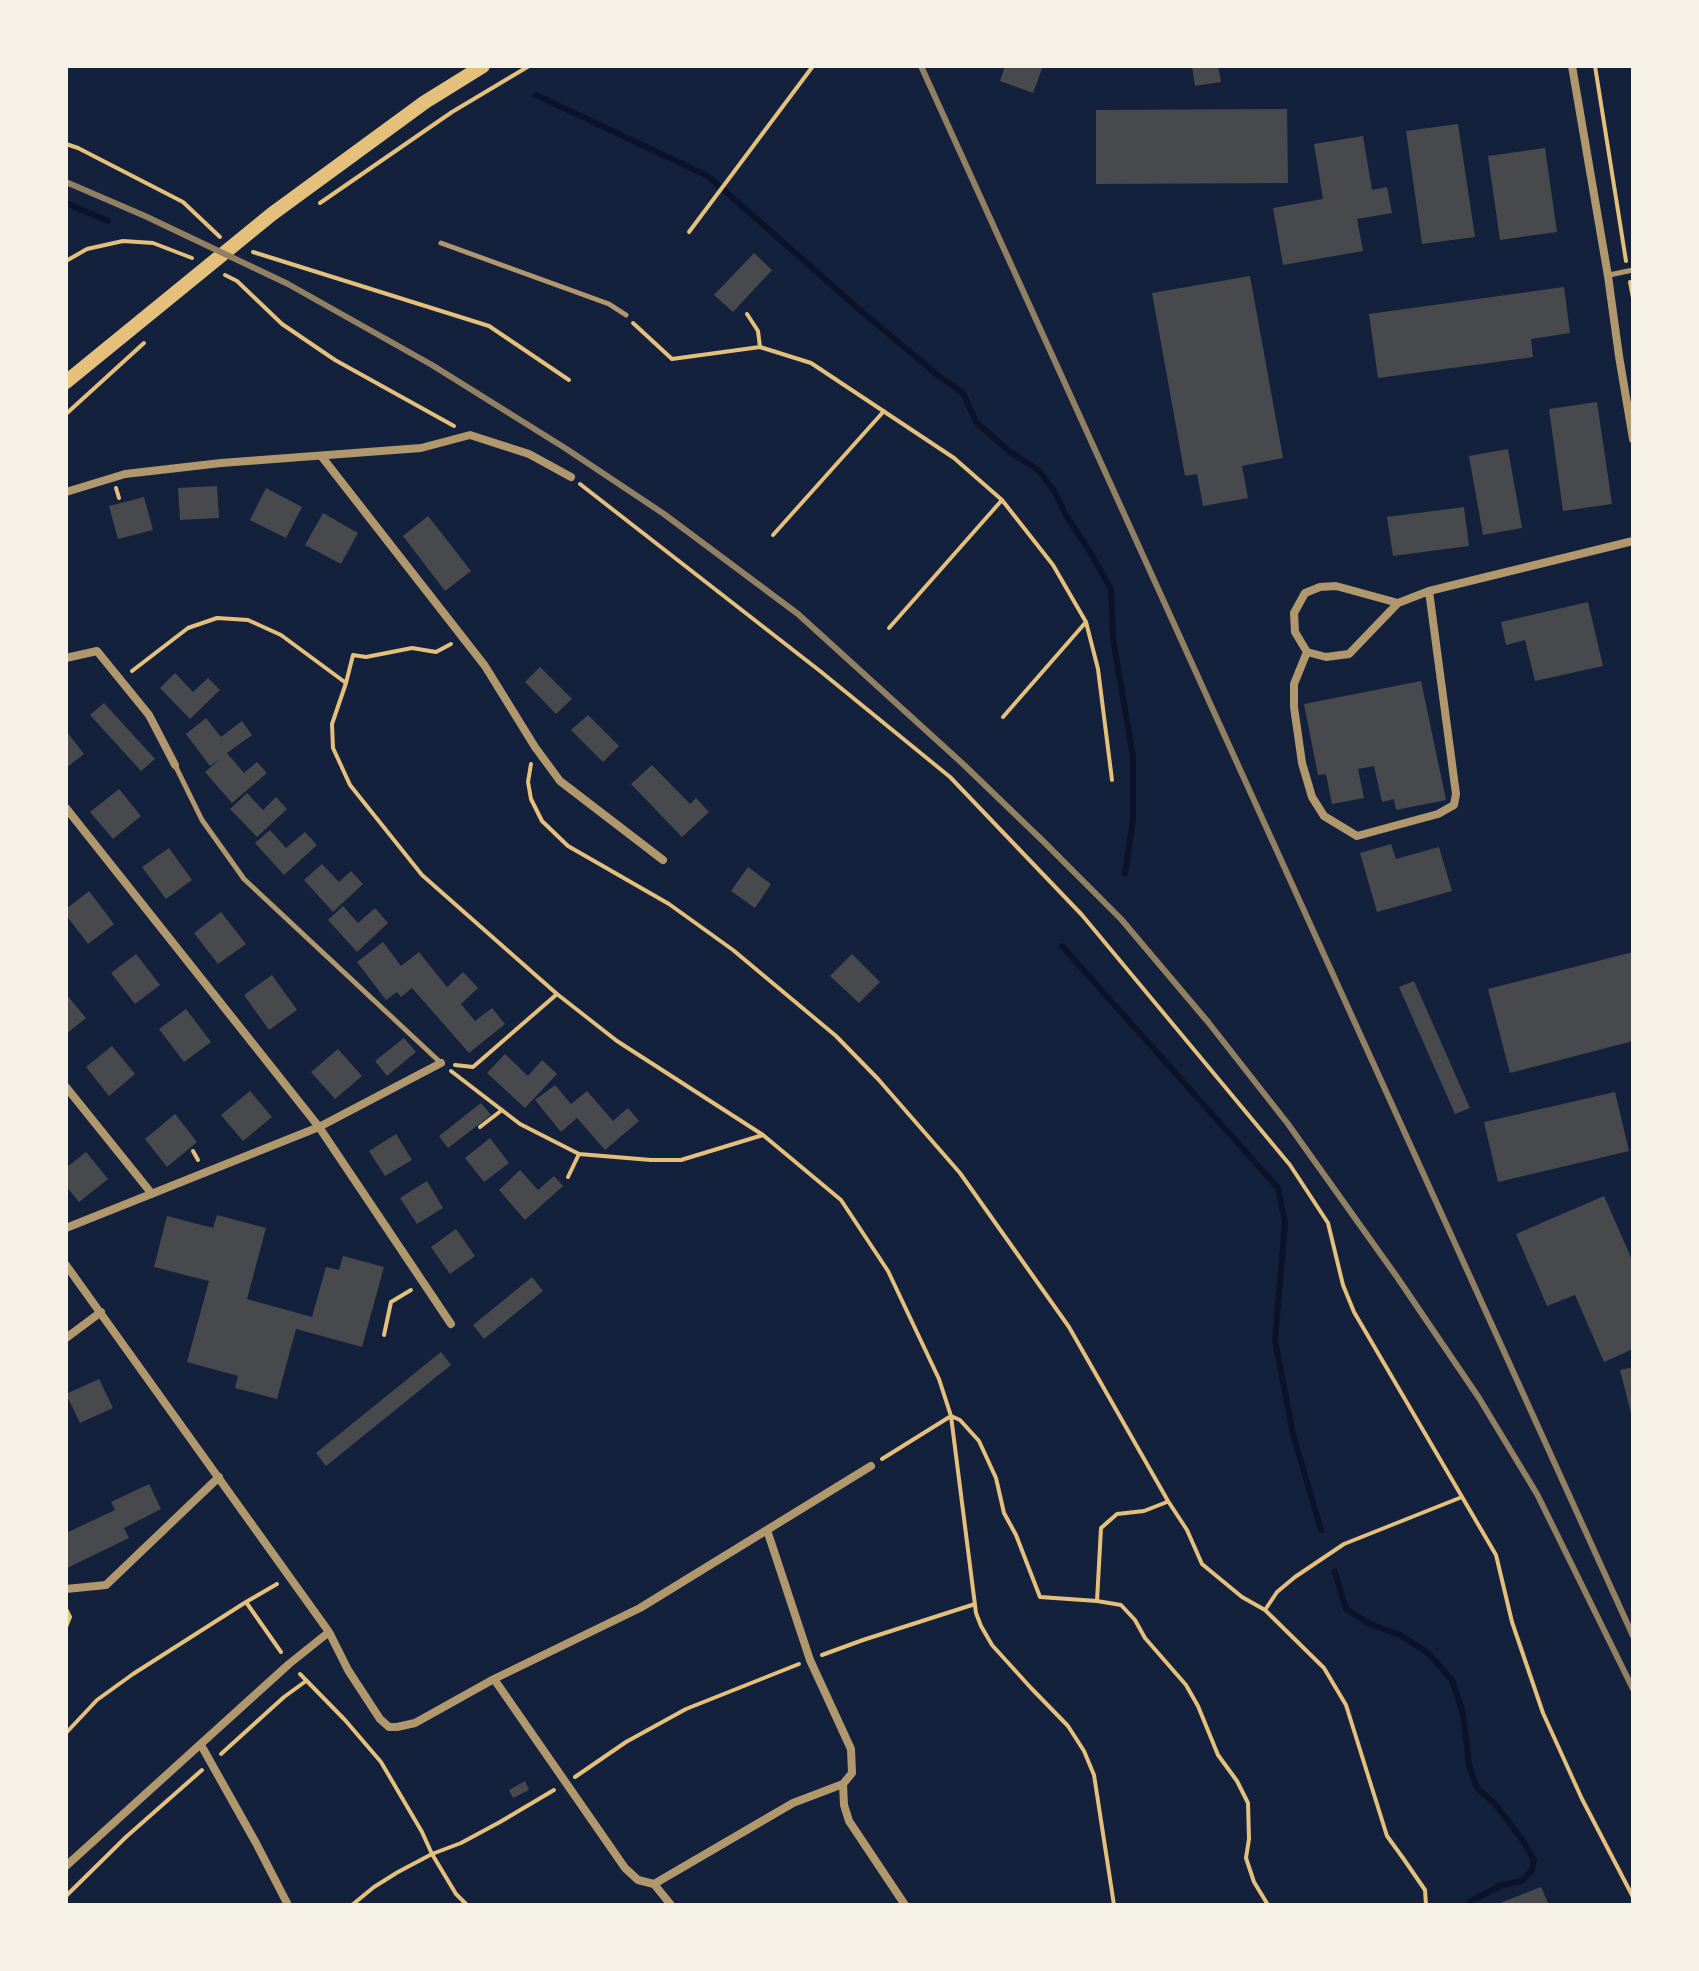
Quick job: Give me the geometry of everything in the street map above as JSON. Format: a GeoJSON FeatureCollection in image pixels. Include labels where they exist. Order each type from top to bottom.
{"type":"FeatureCollection","features":[{"type":"Feature","properties":{"kind":"main road"},"geometry":{"type":"LineString","coordinates":[[66,382],[272,214],[425,102],[483,66]]}},
{"type":"Feature","properties":{"kind":"street"},"geometry":{"type":"LineString","coordinates":[[1572,66],[1633,439]]}},
{"type":"Feature","properties":{"kind":"street"},"geometry":{"type":"LineString","coordinates":[[66,492],[125,474],[221,463],[421,448],[470,435],[529,454],[571,477]]}},
{"type":"Feature","properties":{"kind":"street"},"geometry":{"type":"LineString","coordinates":[[322,457],[464,637],[560,781],[663,860]]}},
{"type":"Feature","properties":{"kind":"street"},"geometry":{"type":"LineString","coordinates":[[1398,603],[1336,586],[1320,587],[1305,593],[1294,613],[1295,632],[1307,652],[1326,657],[1349,654],[1398,603],[1429,591],[1633,541]]}},
{"type":"Feature","properties":{"kind":"street"},"geometry":{"type":"LineString","coordinates":[[1307,652],[1294,684],[1294,707],[1302,763],[1312,797],[1324,816],[1357,836],[1438,814],[1454,805],[1456,794],[1429,591]]}},
{"type":"Feature","properties":{"kind":"street"},"geometry":{"type":"LineString","coordinates":[[66,658],[97,651],[149,715],[175,765]]}},
{"type":"Feature","properties":{"kind":"street"},"geometry":{"type":"LineString","coordinates":[[66,808],[319,1127],[451,1324]]}},
{"type":"Feature","properties":{"kind":"street"},"geometry":{"type":"LineString","coordinates":[[66,1228],[319,1127],[441,1063]]}},
{"type":"Feature","properties":{"kind":"street"},"geometry":{"type":"LineString","coordinates":[[66,1087],[152,1194]]}},
{"type":"Feature","properties":{"kind":"street"},"geometry":{"type":"LineString","coordinates":[[66,1265],[290,1576],[329,1632],[348,1670],[380,1719],[389,1727],[415,1723],[494,1679],[640,1608],[871,1466]]}},
{"type":"Feature","properties":{"kind":"street"},"geometry":{"type":"LineString","coordinates":[[66,1338],[101,1312]]}},
{"type":"Feature","properties":{"kind":"street"},"geometry":{"type":"LineString","coordinates":[[66,1589],[106,1585],[219,1477]]}},
{"type":"Feature","properties":{"kind":"street"},"geometry":{"type":"LineString","coordinates":[[654,1884],[793,1803],[843,1784],[852,1773],[851,1749],[810,1660],[767,1530]]}},
{"type":"Feature","properties":{"kind":"street"},"geometry":{"type":"LineString","coordinates":[[66,1866],[289,1664],[329,1632]]}},
{"type":"Feature","properties":{"kind":"street"},"geometry":{"type":"LineString","coordinates":[[494,1679],[625,1868],[638,1880],[654,1884],[671,1905]]}},
{"type":"Feature","properties":{"kind":"street"},"geometry":{"type":"LineString","coordinates":[[201,1745],[288,1905]]}},
{"type":"Feature","properties":{"kind":"street"},"geometry":{"type":"LineString","coordinates":[[843,1784],[849,1821],[905,1905]]}},
{"type":"Feature","properties":{"kind":"lane"},"geometry":{"type":"LineString","coordinates":[[441,243],[609,304],[626,315]]}},
{"type":"Feature","properties":{"kind":"lane"},"geometry":{"type":"LineString","coordinates":[[1608,276],[1630,270]]}},
{"type":"Feature","properties":{"kind":"lane"},"geometry":{"type":"LineString","coordinates":[[175,765],[202,820],[244,879],[441,1063]]}},
{"type":"Feature","properties":{"kind":"path"},"geometry":{"type":"LineString","coordinates":[[315,206],[452,112],[529,66]]}},
{"type":"Feature","properties":{"kind":"path"},"geometry":{"type":"LineString","coordinates":[[689,232],[813,66]]}},
{"type":"Feature","properties":{"kind":"path"},"geometry":{"type":"LineString","coordinates":[[1595,66],[1633,298]]}},
{"type":"Feature","properties":{"kind":"path"},"geometry":{"type":"LineString","coordinates":[[66,144],[183,202],[226,241]]}},
{"type":"Feature","properties":{"kind":"path"},"geometry":{"type":"LineString","coordinates":[[66,261],[87,249],[123,241],[153,243],[195,259]]}},
{"type":"Feature","properties":{"kind":"path"},"geometry":{"type":"LineString","coordinates":[[243,248],[489,326],[569,380]]}},
{"type":"Feature","properties":{"kind":"path"},"geometry":{"type":"LineString","coordinates":[[223,274],[237,281],[282,324],[335,360],[470,435]]}},
{"type":"Feature","properties":{"kind":"path"},"geometry":{"type":"LineString","coordinates":[[747,314],[758,331],[760,347]]}},
{"type":"Feature","properties":{"kind":"path"},"geometry":{"type":"LineString","coordinates":[[626,315],[672,359],[760,347],[811,363],[954,458],[1002,500],[1053,565],[1086,622],[1098,669],[1112,780]]}},
{"type":"Feature","properties":{"kind":"path"},"geometry":{"type":"LineString","coordinates":[[66,414],[148,340]]}},
{"type":"Feature","properties":{"kind":"path"},"geometry":{"type":"LineString","coordinates":[[773,535],[884,411]]}},
{"type":"Feature","properties":{"kind":"path"},"geometry":{"type":"LineString","coordinates":[[571,477],[820,671],[950,777],[1082,915],[1290,1165],[1328,1223],[1343,1285],[1354,1312],[1496,1555],[1512,1622],[1543,1713],[1582,1799],[1633,1897]]}},
{"type":"Feature","properties":{"kind":"path"},"geometry":{"type":"LineString","coordinates":[[889,628],[1002,500]]}},
{"type":"Feature","properties":{"kind":"path"},"geometry":{"type":"LineString","coordinates":[[121,680],[188,628],[217,618],[248,620],[281,635],[346,683]]}},
{"type":"Feature","properties":{"kind":"path"},"geometry":{"type":"LineString","coordinates":[[1003,717],[1086,622]]}},
{"type":"Feature","properties":{"kind":"path"},"geometry":{"type":"LineString","coordinates":[[464,637],[436,652],[412,648],[366,657],[353,655],[332,724],[333,748],[350,785],[422,875],[557,994],[617,1041],[763,1135],[841,1200],[888,1271],[939,1379],[951,1416],[975,1604],[981,1626],[992,1645],[1068,1726],[1084,1751],[1094,1775],[1114,1905]]}},
{"type":"Feature","properties":{"kind":"path"},"geometry":{"type":"LineString","coordinates":[[535,747],[528,782],[531,799],[542,821],[568,846],[669,904],[733,950],[836,1036],[960,1173],[1069,1327],[1187,1530],[1202,1564],[1242,1597],[1265,1610],[1324,1668],[1346,1705],[1387,1836],[1425,1890],[1426,1905]]}},
{"type":"Feature","properties":{"kind":"path"},"geometry":{"type":"LineString","coordinates":[[441,1063],[473,1067],[557,994]]}},
{"type":"Feature","properties":{"kind":"path"},"geometry":{"type":"LineString","coordinates":[[441,1063],[520,1124],[579,1154],[681,1160],[763,1135]]}},
{"type":"Feature","properties":{"kind":"path"},"geometry":{"type":"LineString","coordinates":[[480,1127],[502,1110]]}},
{"type":"Feature","properties":{"kind":"path"},"geometry":{"type":"LineString","coordinates":[[568,1177],[579,1154]]}},
{"type":"Feature","properties":{"kind":"path"},"geometry":{"type":"LineString","coordinates":[[384,1335],[391,1302],[423,1282]]}},
{"type":"Feature","properties":{"kind":"path"},"geometry":{"type":"LineString","coordinates":[[871,1466],[951,1416]]}},
{"type":"Feature","properties":{"kind":"path"},"geometry":{"type":"LineString","coordinates":[[951,1416],[960,1420],[979,1441],[996,1478],[1004,1513],[1040,1597],[1121,1605],[1186,1685],[1218,1755],[1248,1803],[1246,1858],[1254,1882],[1268,1905]]}},
{"type":"Feature","properties":{"kind":"path"},"geometry":{"type":"LineString","coordinates":[[1265,1610],[1277,1592],[1344,1544],[1462,1497]]}},
{"type":"Feature","properties":{"kind":"path"},"geometry":{"type":"LineString","coordinates":[[1097,1601],[1101,1528],[1117,1514],[1144,1511],[1168,1501]]}},
{"type":"Feature","properties":{"kind":"path"},"geometry":{"type":"LineString","coordinates":[[66,1733],[97,1700],[133,1674],[290,1576]]}},
{"type":"Feature","properties":{"kind":"path"},"geometry":{"type":"LineString","coordinates":[[246,1602],[289,1664],[345,1720],[381,1762],[456,1894],[467,1905]]}},
{"type":"Feature","properties":{"kind":"path"},"geometry":{"type":"LineString","coordinates":[[352,1905],[386,1879],[500,1822],[626,1742],[686,1709],[863,1640],[975,1604]]}},
{"type":"Feature","properties":{"kind":"path"},"geometry":{"type":"LineString","coordinates":[[66,1609],[70,1617],[66,1627]]}},
{"type":"Feature","properties":{"kind":"path"},"geometry":{"type":"LineString","coordinates":[[66,1896],[126,1837],[306,1681]]}},
{"type":"Feature","properties":{"kind":"building"},"geometry":{"type":"Polygon","coordinates":[[[1005,66],[1043,66],[1033,93],[1000,81],[1005,66]]]}},
{"type":"Feature","properties":{"kind":"building"},"geometry":{"type":"Polygon","coordinates":[[[1192,66],[1218,66],[1221,82],[1195,86],[1192,66]]]}},
{"type":"Feature","properties":{"kind":"building"},"geometry":{"type":"Polygon","coordinates":[[[1287,109],[1288,183],[1096,184],[1096,110],[1287,109]]]}},
{"type":"Feature","properties":{"kind":"building"},"geometry":{"type":"Polygon","coordinates":[[[1458,124],[1475,237],[1422,244],[1406,131],[1458,124]]]}},
{"type":"Feature","properties":{"kind":"building"},"geometry":{"type":"Polygon","coordinates":[[[1363,136],[1372,190],[1387,187],[1392,213],[1357,219],[1363,251],[1283,265],[1273,208],[1323,199],[1314,144],[1363,136]]]}},
{"type":"Feature","properties":{"kind":"building"},"geometry":{"type":"Polygon","coordinates":[[[1545,148],[1557,232],[1500,240],[1488,156],[1545,148]]]}},
{"type":"Feature","properties":{"kind":"building"},"geometry":{"type":"Polygon","coordinates":[[[754,253],[772,270],[733,312],[714,295],[754,253]]]}},
{"type":"Feature","properties":{"kind":"building"},"geometry":{"type":"Polygon","coordinates":[[[1250,276],[1283,458],[1242,466],[1248,498],[1203,506],[1197,474],[1185,476],[1152,293],[1250,276]]]}},
{"type":"Feature","properties":{"kind":"building"},"geometry":{"type":"Polygon","coordinates":[[[1564,287],[1570,333],[1531,339],[1533,357],[1378,378],[1369,314],[1564,287]]]}},
{"type":"Feature","properties":{"kind":"building"},"geometry":{"type":"Polygon","coordinates":[[[1597,402],[1612,504],[1563,511],[1549,409],[1597,402]]]}},
{"type":"Feature","properties":{"kind":"building"},"geometry":{"type":"Polygon","coordinates":[[[1508,449],[1522,528],[1483,535],[1469,456],[1508,449]]]}},
{"type":"Feature","properties":{"kind":"building"},"geometry":{"type":"Polygon","coordinates":[[[217,486],[219,518],[180,520],[178,488],[217,486]]]}},
{"type":"Feature","properties":{"kind":"building"},"geometry":{"type":"Polygon","coordinates":[[[266,488],[302,507],[286,538],[250,520],[266,488]]]}},
{"type":"Feature","properties":{"kind":"building"},"geometry":{"type":"Polygon","coordinates":[[[144,497],[153,530],[118,539],[109,506],[144,497]]]}},
{"type":"Feature","properties":{"kind":"building"},"geometry":{"type":"Polygon","coordinates":[[[1464,507],[1469,546],[1393,556],[1387,517],[1464,507]]]}},
{"type":"Feature","properties":{"kind":"building"},"geometry":{"type":"Polygon","coordinates":[[[323,513],[358,533],[341,564],[305,545],[323,513]]]}},
{"type":"Feature","properties":{"kind":"building"},"geometry":{"type":"Polygon","coordinates":[[[428,516],[471,571],[445,591],[403,536],[428,516]]]}},
{"type":"Feature","properties":{"kind":"building"},"geometry":{"type":"Polygon","coordinates":[[[1588,602],[1603,666],[1535,681],[1525,640],[1506,645],[1501,622],[1588,602]]]}},
{"type":"Feature","properties":{"kind":"building"},"geometry":{"type":"Polygon","coordinates":[[[540,667],[572,699],[556,714],[525,682],[540,667]]]}},
{"type":"Feature","properties":{"kind":"building"},"geometry":{"type":"Polygon","coordinates":[[[175,673],[193,692],[208,678],[220,690],[190,719],[160,688],[175,673]]]}},
{"type":"Feature","properties":{"kind":"building"},"geometry":{"type":"Polygon","coordinates":[[[1421,681],[1446,800],[1396,810],[1394,799],[1382,802],[1374,766],[1358,769],[1364,798],[1332,804],[1326,774],[1318,775],[1304,704],[1421,681]]]}},
{"type":"Feature","properties":{"kind":"building"},"geometry":{"type":"Polygon","coordinates":[[[104,703],[155,759],[141,771],[90,715],[104,703]]]}},
{"type":"Feature","properties":{"kind":"building"},"geometry":{"type":"Polygon","coordinates":[[[588,715],[619,746],[603,762],[571,730],[588,715]]]}},
{"type":"Feature","properties":{"kind":"building"},"geometry":{"type":"Polygon","coordinates":[[[206,718],[221,737],[242,721],[252,735],[227,753],[244,773],[257,762],[267,773],[232,803],[205,772],[220,759],[210,766],[186,734],[206,718]]]}},
{"type":"Feature","properties":{"kind":"building"},"geometry":{"type":"Polygon","coordinates":[[[66,731],[84,754],[66,768],[66,731]]]}},
{"type":"Feature","properties":{"kind":"building"},"geometry":{"type":"Polygon","coordinates":[[[652,765],[690,804],[696,798],[709,812],[682,837],[631,784],[652,765]]]}},
{"type":"Feature","properties":{"kind":"building"},"geometry":{"type":"Polygon","coordinates":[[[119,789],[141,816],[113,839],[90,812],[119,789]]]}},
{"type":"Feature","properties":{"kind":"building"},"geometry":{"type":"Polygon","coordinates":[[[247,793],[263,810],[276,797],[287,809],[257,837],[230,809],[247,793]]]}},
{"type":"Feature","properties":{"kind":"building"},"geometry":{"type":"Polygon","coordinates":[[[270,830],[286,848],[305,832],[317,845],[284,875],[255,843],[270,830]]]}},
{"type":"Feature","properties":{"kind":"building"},"geometry":{"type":"Polygon","coordinates":[[[1391,844],[1396,859],[1439,847],[1452,891],[1377,912],[1360,853],[1391,844]]]}},
{"type":"Feature","properties":{"kind":"building"},"geometry":{"type":"Polygon","coordinates":[[[169,848],[192,880],[166,899],[142,867],[169,848]]]}},
{"type":"Feature","properties":{"kind":"building"},"geometry":{"type":"Polygon","coordinates":[[[322,864],[339,882],[351,871],[363,884],[333,912],[304,880],[322,864]]]}},
{"type":"Feature","properties":{"kind":"building"},"geometry":{"type":"Polygon","coordinates":[[[748,867],[771,884],[755,908],[731,891],[748,867]]]}},
{"type":"Feature","properties":{"kind":"building"},"geometry":{"type":"Polygon","coordinates":[[[89,891],[114,924],[88,944],[66,915],[66,909],[89,891]]]}},
{"type":"Feature","properties":{"kind":"building"},"geometry":{"type":"Polygon","coordinates":[[[343,906],[358,923],[375,908],[388,923],[357,952],[328,920],[343,906]]]}},
{"type":"Feature","properties":{"kind":"building"},"geometry":{"type":"Polygon","coordinates":[[[221,912],[246,944],[218,964],[194,933],[221,912]]]}},
{"type":"Feature","properties":{"kind":"building"},"geometry":{"type":"Polygon","coordinates":[[[383,942],[401,966],[419,952],[447,987],[463,972],[478,988],[461,1004],[475,1021],[492,1008],[505,1024],[469,1053],[412,988],[401,997],[397,992],[386,1000],[357,962],[383,942]]]}},
{"type":"Feature","properties":{"kind":"building"},"geometry":{"type":"Polygon","coordinates":[[[1633,952],[1633,1041],[1510,1073],[1488,989],[1633,952]]]}},
{"type":"Feature","properties":{"kind":"building"},"geometry":{"type":"Polygon","coordinates":[[[136,954],[160,985],[135,1004],[111,973],[136,954]]]}},
{"type":"Feature","properties":{"kind":"building"},"geometry":{"type":"Polygon","coordinates":[[[852,954],[880,982],[859,1003],[830,976],[852,954]]]}},
{"type":"Feature","properties":{"kind":"building"},"geometry":{"type":"Polygon","coordinates":[[[272,975],[297,1010],[269,1030],[244,995],[272,975]]]}},
{"type":"Feature","properties":{"kind":"building"},"geometry":{"type":"Polygon","coordinates":[[[1414,981],[1470,1108],[1455,1114],[1399,987],[1414,981]]]}},
{"type":"Feature","properties":{"kind":"building"},"geometry":{"type":"Polygon","coordinates":[[[66,994],[86,1018],[66,1034],[66,994]]]}},
{"type":"Feature","properties":{"kind":"building"},"geometry":{"type":"Polygon","coordinates":[[[186,1009],[211,1042],[184,1062],[159,1029],[186,1009]]]}},
{"type":"Feature","properties":{"kind":"building"},"geometry":{"type":"Polygon","coordinates":[[[404,1038],[416,1052],[387,1076],[375,1061],[404,1038]]]}},
{"type":"Feature","properties":{"kind":"building"},"geometry":{"type":"Polygon","coordinates":[[[112,1046],[135,1074],[109,1096],[86,1067],[112,1046]]]}},
{"type":"Feature","properties":{"kind":"building"},"geometry":{"type":"Polygon","coordinates":[[[338,1049],[362,1076],[335,1099],[311,1072],[338,1049]]]}},
{"type":"Feature","properties":{"kind":"building"},"geometry":{"type":"Polygon","coordinates":[[[505,1054],[528,1076],[542,1060],[557,1074],[525,1108],[487,1073],[505,1054]]]}},
{"type":"Feature","properties":{"kind":"building"},"geometry":{"type":"Polygon","coordinates":[[[555,1085],[571,1104],[587,1091],[613,1121],[628,1108],[639,1121],[605,1150],[577,1118],[561,1132],[535,1100],[555,1085]]]}},
{"type":"Feature","properties":{"kind":"building"},"geometry":{"type":"Polygon","coordinates":[[[250,1091],[272,1117],[243,1141],[221,1115],[250,1091]]]}},
{"type":"Feature","properties":{"kind":"building"},"geometry":{"type":"Polygon","coordinates":[[[1615,1092],[1629,1151],[1498,1182],[1484,1122],[1615,1092]]]}},
{"type":"Feature","properties":{"kind":"building"},"geometry":{"type":"Polygon","coordinates":[[[481,1103],[491,1115],[448,1148],[439,1136],[481,1103]]]}},
{"type":"Feature","properties":{"kind":"building"},"geometry":{"type":"Polygon","coordinates":[[[175,1114],[197,1142],[167,1167],[145,1139],[175,1114]]]}},
{"type":"Feature","properties":{"kind":"building"},"geometry":{"type":"Polygon","coordinates":[[[396,1134],[412,1160],[385,1176],[369,1151],[396,1134]]]}},
{"type":"Feature","properties":{"kind":"building"},"geometry":{"type":"Polygon","coordinates":[[[490,1138],[509,1163],[484,1182],[465,1158],[490,1138]]]}},
{"type":"Feature","properties":{"kind":"building"},"geometry":{"type":"Polygon","coordinates":[[[86,1152],[108,1179],[79,1202],[66,1186],[66,1168],[86,1152]]]}},
{"type":"Feature","properties":{"kind":"building"},"geometry":{"type":"Polygon","coordinates":[[[520,1170],[538,1190],[554,1176],[563,1186],[525,1220],[499,1190],[520,1170]]]}},
{"type":"Feature","properties":{"kind":"building"},"geometry":{"type":"Polygon","coordinates":[[[427,1181],[443,1208],[417,1224],[400,1198],[427,1181]]]}},
{"type":"Feature","properties":{"kind":"building"},"geometry":{"type":"Polygon","coordinates":[[[1604,1196],[1633,1262],[1633,1349],[1604,1362],[1575,1295],[1547,1306],[1516,1234],[1604,1196]]]}},
{"type":"Feature","properties":{"kind":"building"},"geometry":{"type":"Polygon","coordinates":[[[217,1215],[266,1228],[247,1299],[312,1317],[326,1267],[339,1270],[343,1256],[384,1267],[362,1347],[296,1329],[277,1399],[235,1388],[238,1376],[187,1362],[209,1281],[154,1267],[167,1216],[213,1228],[217,1215]]]}},
{"type":"Feature","properties":{"kind":"building"},"geometry":{"type":"Polygon","coordinates":[[[456,1229],[475,1256],[450,1274],[431,1247],[456,1229]]]}},
{"type":"Feature","properties":{"kind":"building"},"geometry":{"type":"Polygon","coordinates":[[[532,1277],[543,1291],[484,1339],[473,1325],[532,1277]]]}},
{"type":"Feature","properties":{"kind":"building"},"geometry":{"type":"Polygon","coordinates":[[[441,1352],[451,1365],[326,1466],[316,1453],[441,1352]]]}},
{"type":"Feature","properties":{"kind":"building"},"geometry":{"type":"Polygon","coordinates":[[[1633,1367],[1633,1417],[1632,1417],[1620,1370],[1633,1367]]]}},
{"type":"Feature","properties":{"kind":"building"},"geometry":{"type":"Polygon","coordinates":[[[99,1379],[113,1408],[80,1423],[66,1394],[99,1379]]]}},
{"type":"Feature","properties":{"kind":"building"},"geometry":{"type":"Polygon","coordinates":[[[149,1484],[161,1509],[124,1528],[129,1538],[67,1568],[66,1533],[115,1510],[111,1502],[149,1484]]]}},
{"type":"Feature","properties":{"kind":"building"},"geometry":{"type":"Polygon","coordinates":[[[525,1781],[529,1790],[513,1798],[509,1790],[525,1781]]]}},
{"type":"Feature","properties":{"kind":"building"},"geometry":{"type":"Polygon","coordinates":[[[1541,1887],[1549,1905],[1495,1905],[1541,1887]]]}},
{"type":"Feature","properties":{"kind":"waterway"},"geometry":{"type":"LineString","coordinates":[[536,95],[708,176],[861,311],[963,393],[976,422],[1009,451],[1038,470],[1055,492],[1111,589],[1113,639],[1133,756],[1133,820],[1125,873]]}},
{"type":"Feature","properties":{"kind":"waterway"},"geometry":{"type":"LineString","coordinates":[[66,203],[108,221]]}},
{"type":"Feature","properties":{"kind":"waterway"},"geometry":{"type":"LineString","coordinates":[[1062,946],[1278,1188],[1285,1223],[1275,1340],[1293,1434],[1321,1530]]}},
{"type":"Feature","properties":{"kind":"waterway"},"geometry":{"type":"LineString","coordinates":[[1335,1572],[1346,1609],[1370,1624],[1400,1635],[1428,1653],[1452,1680],[1463,1713],[1469,1765],[1477,1788],[1496,1805],[1534,1860],[1532,1870],[1522,1881],[1502,1885],[1471,1901],[1470,1905]]}},
{"type":"Feature","properties":{"kind":"railway"},"geometry":{"type":"LineString","coordinates":[[921,66],[1633,1636]]}},
{"type":"Feature","properties":{"kind":"railway"},"geometry":{"type":"LineString","coordinates":[[66,182],[288,284],[432,365],[565,448],[664,514],[798,614],[963,764],[1121,919],[1288,1124],[1479,1398],[1537,1494],[1633,1689]]}}]}
